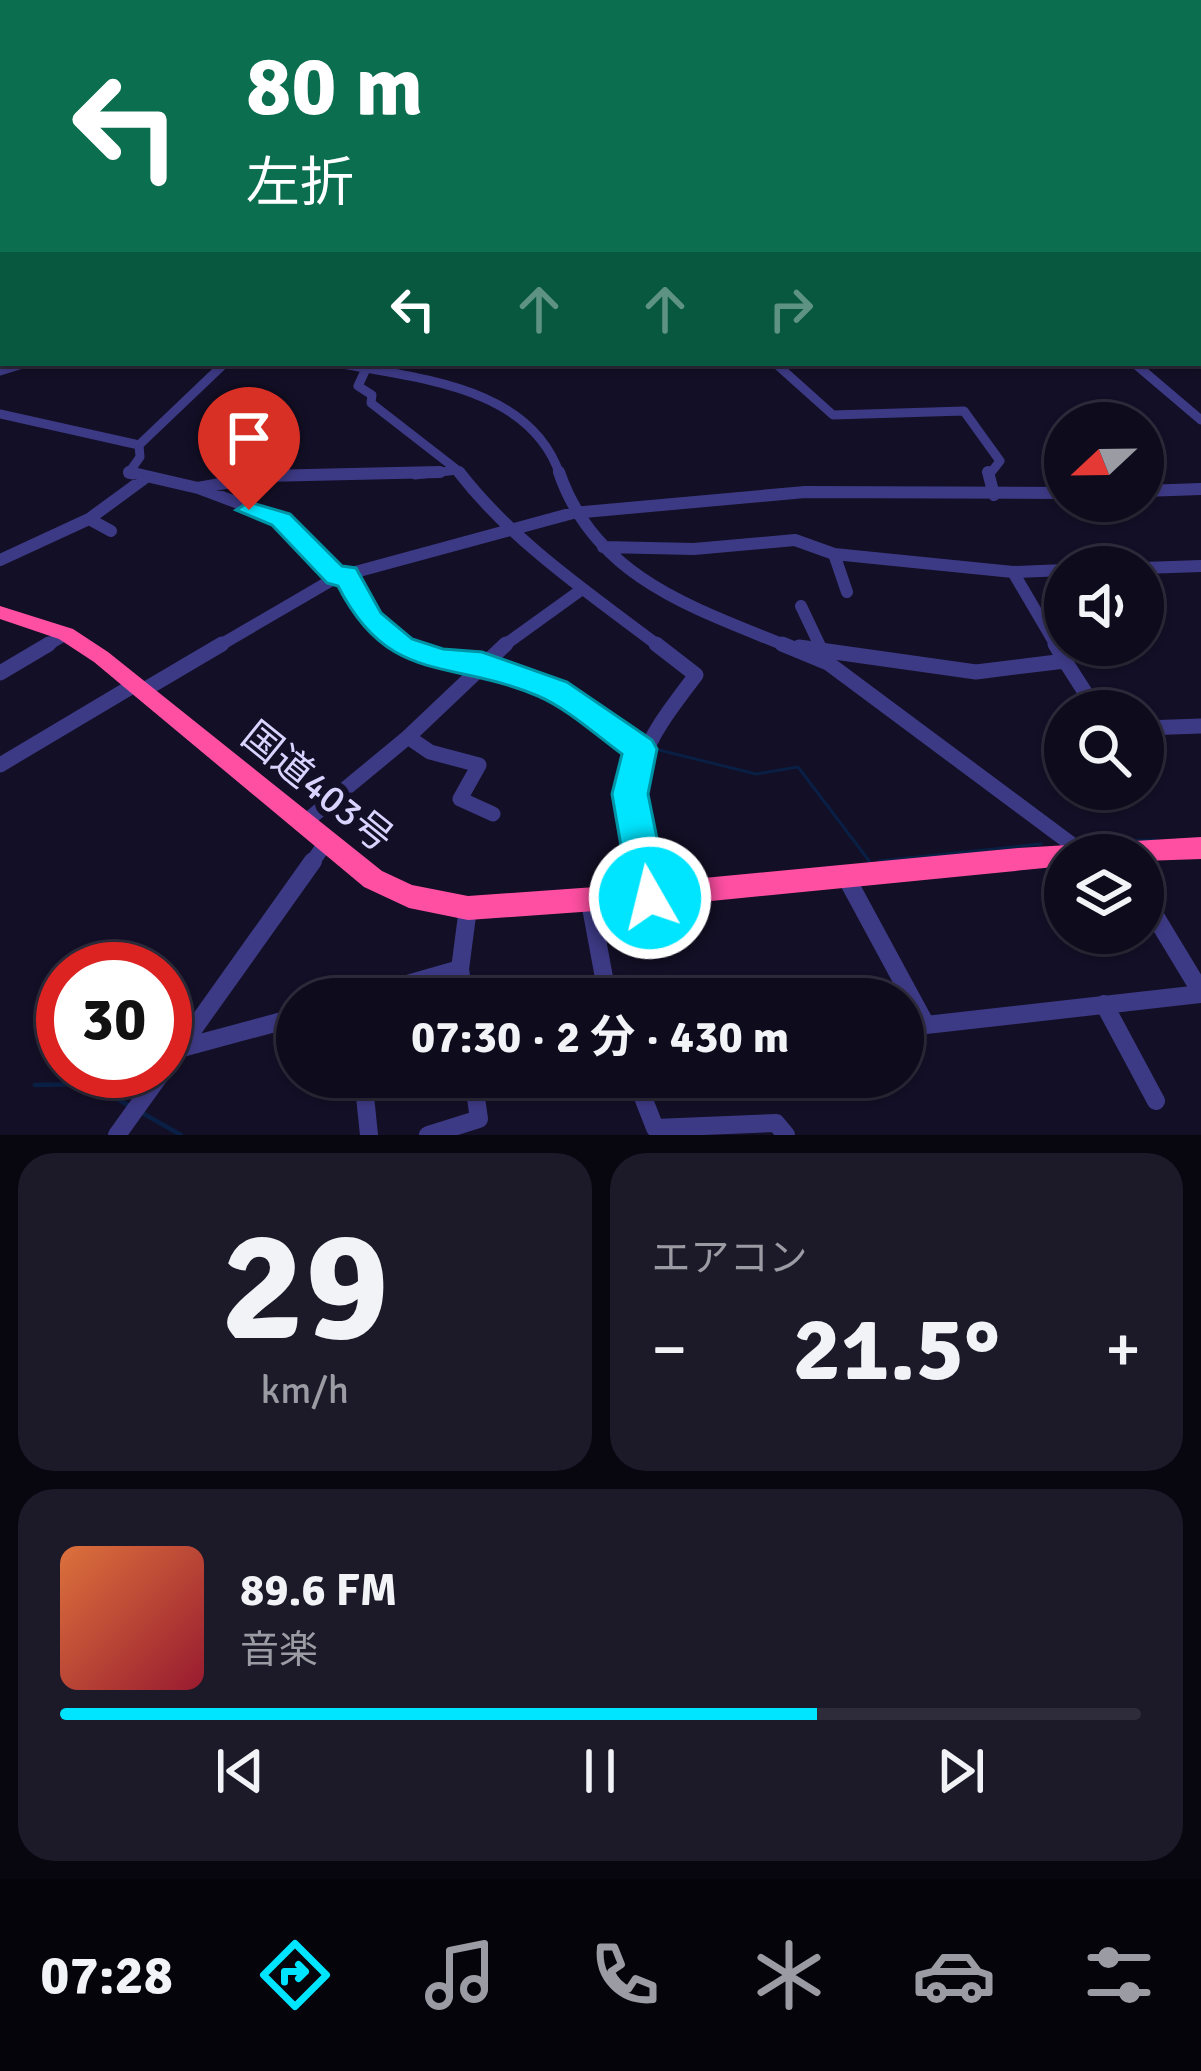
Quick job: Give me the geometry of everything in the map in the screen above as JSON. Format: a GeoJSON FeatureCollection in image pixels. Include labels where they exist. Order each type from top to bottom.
{"type":"FeatureCollection","features":[{"type":"Feature","properties":{"kind":"highway","name":"国道403号"},"geometry":{"type":"LineString","coordinates":[[0,612],[66,634],[140,687],[373,879],[409,896],[468,908],[590,902],[1044,856]]}},
{"type":"Feature","properties":{"kind":"highway","name":"国道403号"},"geometry":{"type":"LineString","coordinates":[[1164,850],[1201,848]]}},
{"type":"Feature","properties":{"kind":"street"},"geometry":{"type":"LineString","coordinates":[[139,445],[222,366]]}},
{"type":"Feature","properties":{"kind":"street"},"geometry":{"type":"LineString","coordinates":[[350,366],[452,386],[526,419],[549,442],[573,513],[603,547],[681,602],[798,646],[1058,834]]}},
{"type":"Feature","properties":{"kind":"street"},"geometry":{"type":"LineString","coordinates":[[778,366],[804,392],[812,391],[833,415],[964,411],[1000,461],[988,472],[994,495]]}},
{"type":"Feature","properties":{"kind":"street"},"geometry":{"type":"LineString","coordinates":[[1137,366],[1201,421]]}},
{"type":"Feature","properties":{"kind":"street"},"geometry":{"type":"LineString","coordinates":[[365,370],[358,386],[372,394],[371,403],[457,470],[490,512],[516,527],[535,552],[580,590],[696,675],[640,749],[630,794],[650,898]]}},
{"type":"Feature","properties":{"kind":"street"},"geometry":{"type":"LineString","coordinates":[[3,416],[139,445]]}},
{"type":"Feature","properties":{"kind":"street"},"geometry":{"type":"LineString","coordinates":[[139,445],[140,457],[128,474],[198,488],[281,519],[342,576],[370,619],[402,646],[442,660],[482,662],[556,690],[640,749]]}},
{"type":"Feature","properties":{"kind":"street"},"geometry":{"type":"LineString","coordinates":[[198,488],[226,479],[322,471],[370,477],[457,470]]}},
{"type":"Feature","properties":{"kind":"street"},"geometry":{"type":"LineString","coordinates":[[0,560],[89,519],[145,478]]}},
{"type":"Feature","properties":{"kind":"street"},"geometry":{"type":"LineString","coordinates":[[1164,490],[1201,489]]}},
{"type":"Feature","properties":{"kind":"street"},"geometry":{"type":"LineString","coordinates":[[0,765],[342,576],[516,527],[573,513],[805,492],[1044,494]]}},
{"type":"Feature","properties":{"kind":"street"},"geometry":{"type":"LineString","coordinates":[[89,519],[111,530]]}},
{"type":"Feature","properties":{"kind":"street"},"geometry":{"type":"LineString","coordinates":[[603,547],[694,549],[795,540],[834,554],[1013,572],[1044,571]]}},
{"type":"Feature","properties":{"kind":"street"},"geometry":{"type":"LineString","coordinates":[[834,554],[847,592]]}},
{"type":"Feature","properties":{"kind":"street"},"geometry":{"type":"LineString","coordinates":[[1164,567],[1201,566]]}},
{"type":"Feature","properties":{"kind":"street"},"geometry":{"type":"LineString","coordinates":[[1013,572],[1044,625]]}},
{"type":"Feature","properties":{"kind":"street"},"geometry":{"type":"LineString","coordinates":[[304,823],[407,737],[482,662],[580,590]]}},
{"type":"Feature","properties":{"kind":"street"},"geometry":{"type":"LineString","coordinates":[[801,606],[820,646]]}},
{"type":"Feature","properties":{"kind":"street"},"geometry":{"type":"LineString","coordinates":[[0,673],[66,634]]}},
{"type":"Feature","properties":{"kind":"street"},"geometry":{"type":"LineString","coordinates":[[798,646],[976,672],[1044,664]]}},
{"type":"Feature","properties":{"kind":"street"},"geometry":{"type":"LineString","coordinates":[[1164,728],[1201,727]]}},
{"type":"Feature","properties":{"kind":"street"},"geometry":{"type":"LineString","coordinates":[[407,737],[430,752],[479,765],[460,799],[493,814]]}},
{"type":"Feature","properties":{"kind":"street"},"geometry":{"type":"LineString","coordinates":[[192,1032],[327,841]]}},
{"type":"Feature","properties":{"kind":"street"},"geometry":{"type":"LineString","coordinates":[[847,878],[926,1025],[1201,993],[1164,931]]}},
{"type":"Feature","properties":{"kind":"street"},"geometry":{"type":"LineString","coordinates":[[590,902],[604,978]]}},
{"type":"Feature","properties":{"kind":"street"},"geometry":{"type":"LineString","coordinates":[[461,978],[468,908]]}},
{"type":"Feature","properties":{"kind":"street"},"geometry":{"type":"LineString","coordinates":[[426,978],[460,968]]}},
{"type":"Feature","properties":{"kind":"street"},"geometry":{"type":"LineString","coordinates":[[1104,1004],[1156,1102]]}},
{"type":"Feature","properties":{"kind":"street"},"geometry":{"type":"LineString","coordinates":[[192,1045],[276,1023]]}},
{"type":"Feature","properties":{"kind":"street"},"geometry":{"type":"LineString","coordinates":[[120,1130],[143,1098]]}},
{"type":"Feature","properties":{"kind":"street"},"geometry":{"type":"LineString","coordinates":[[365,1098],[369,1135]]}},
{"type":"Feature","properties":{"kind":"street"},"geometry":{"type":"LineString","coordinates":[[428,1135],[479,1119],[476,1098]]}},
{"type":"Feature","properties":{"kind":"street"},"geometry":{"type":"LineString","coordinates":[[643,1098],[655,1128],[754,1120],[776,1123],[786,1135]]}},
{"type":"Feature","properties":{"kind":"waterway"},"geometry":{"type":"LineString","coordinates":[[655,749],[756,774],[798,767],[870,862]]}},
{"type":"Feature","properties":{"kind":"waterway"},"geometry":{"type":"LineString","coordinates":[[879,861],[1041,844]]}},
{"type":"Feature","properties":{"kind":"waterway"},"geometry":{"type":"LineString","coordinates":[[35,1085],[89,1084],[130,1106]]}},
{"type":"Feature","properties":{"kind":"waterway"},"geometry":{"type":"LineString","coordinates":[[144,1114],[181,1135]]}},
{"type":"Feature","properties":{"kind":"route"},"geometry":{"type":"LineString","coordinates":[[249,510],[281,519],[337,577],[346,574],[370,619],[402,646],[442,660],[482,662],[556,690],[612,734],[640,749],[630,794],[650,898]]}}]}
